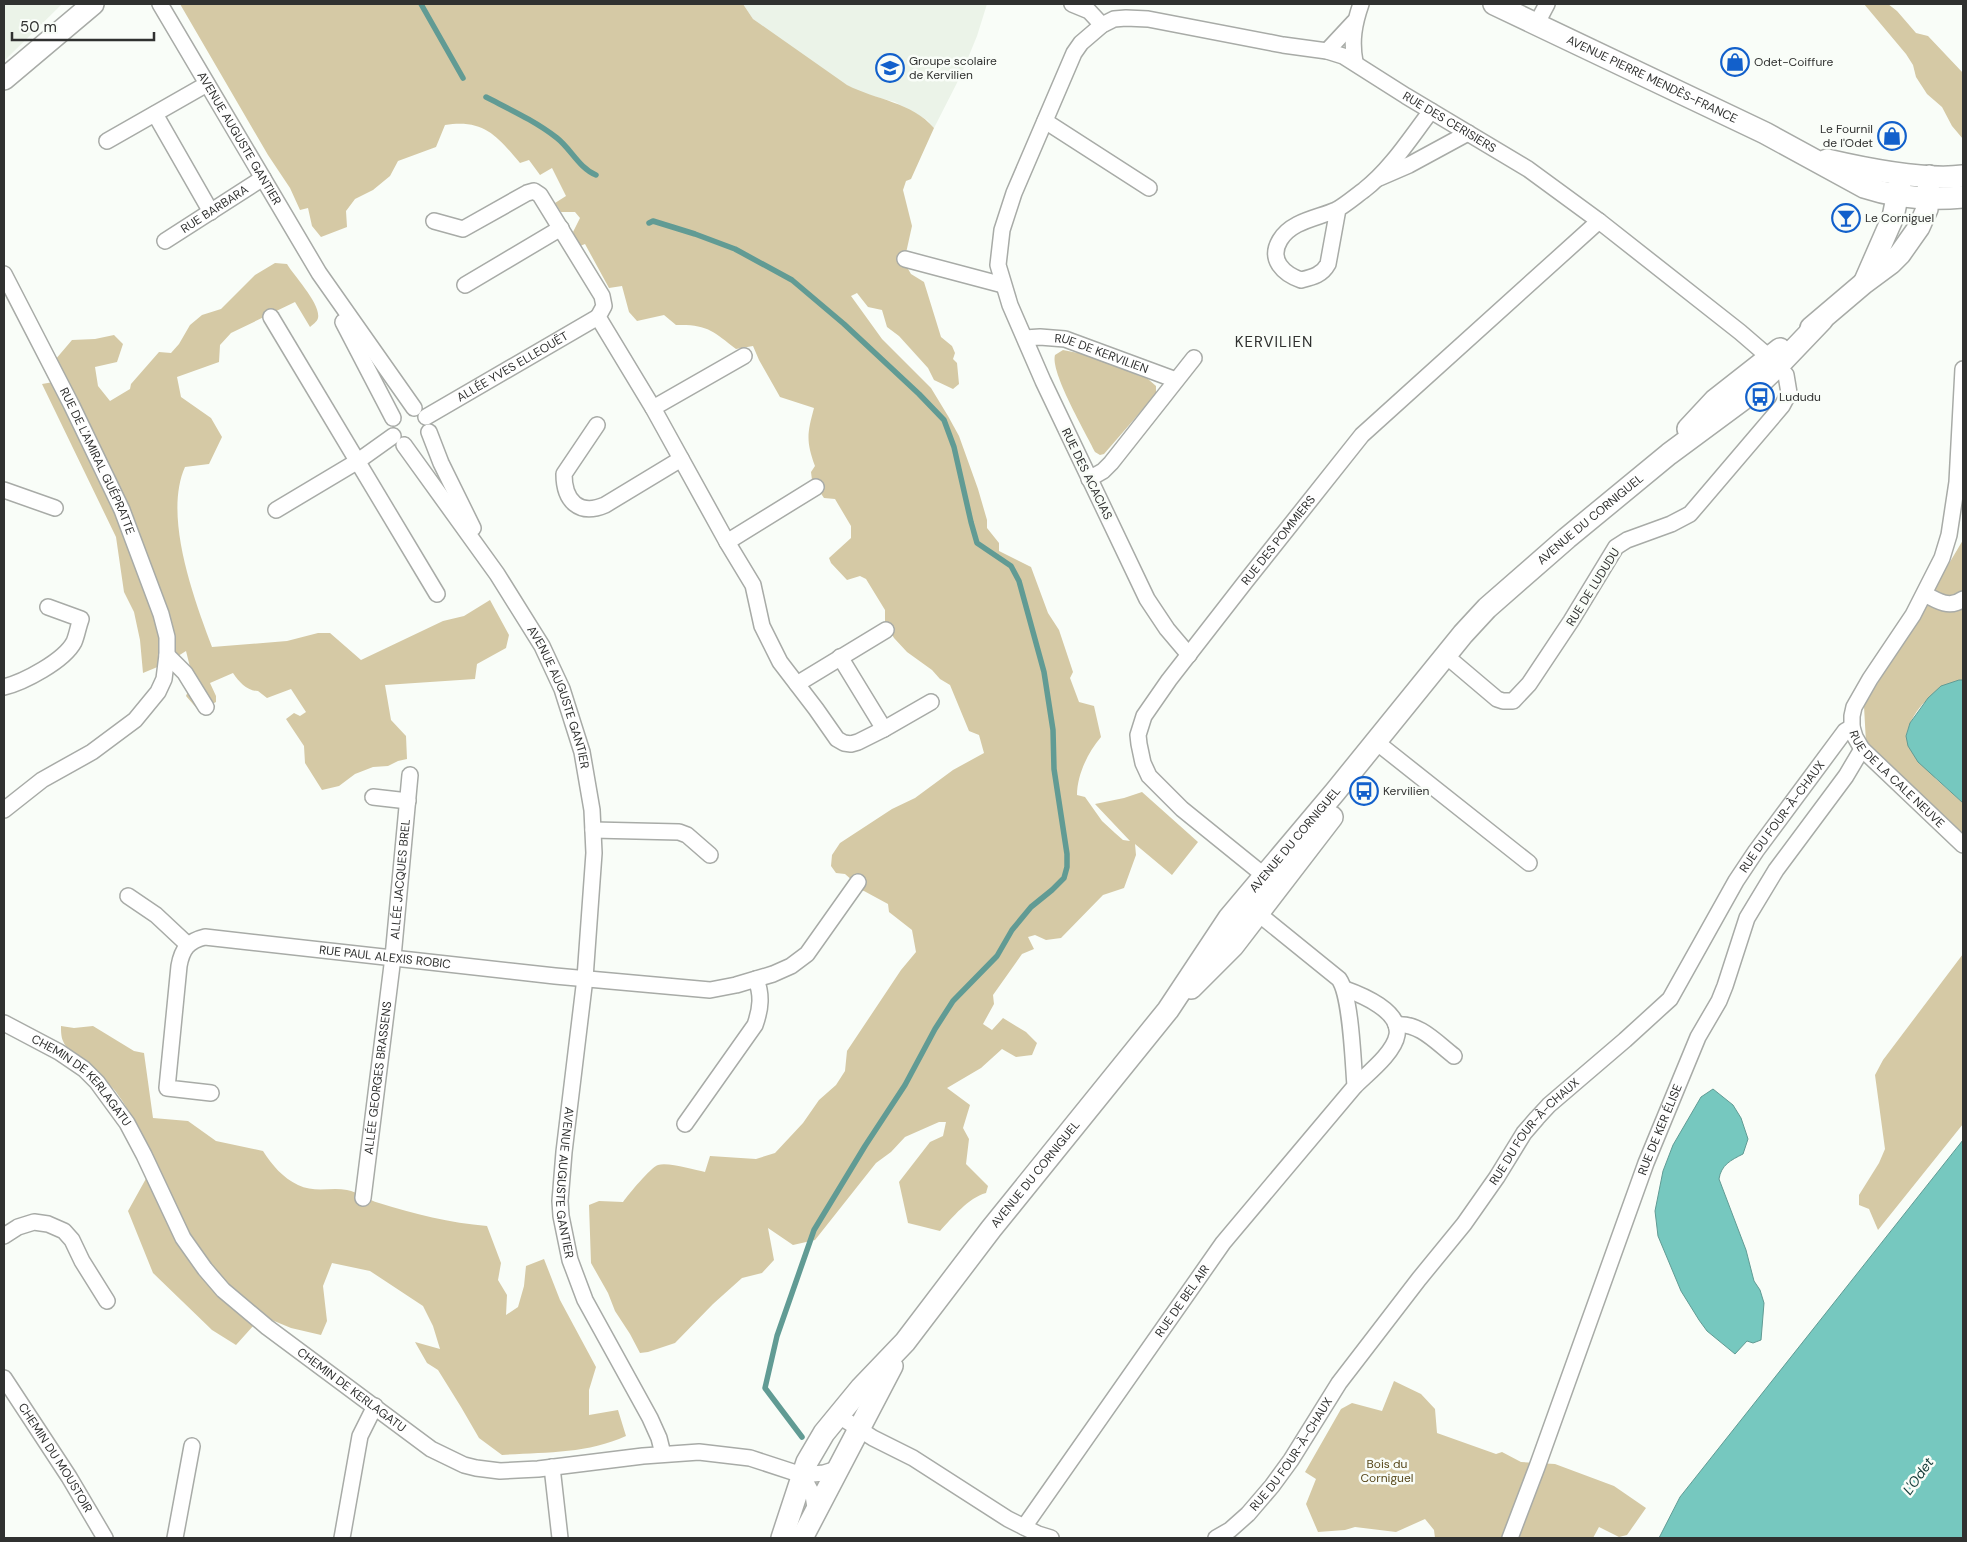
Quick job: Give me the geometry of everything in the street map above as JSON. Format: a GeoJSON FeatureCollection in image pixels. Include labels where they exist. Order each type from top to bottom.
{"type":"FeatureCollection","features":[{"type":"Feature","properties":{"kind":"street"},"geometry":{"type":"LineString","coordinates":[[20,64],[73,4]]}},
{"type":"Feature","properties":{"kind":"street"},"geometry":{"type":"LineString","coordinates":[[4,79],[92,4]]}},
{"type":"Feature","properties":{"kind":"street","name":"AVENUE AUGUSTE GANTIER"},"geometry":{"type":"LineString","coordinates":[[160,4],[319,274],[393,418]]}},
{"type":"Feature","properties":{"kind":"street"},"geometry":{"type":"LineString","coordinates":[[1072,4],[1089,11],[1102,25]]}},
{"type":"Feature","properties":{"kind":"street"},"geometry":{"type":"LineString","coordinates":[[1355,62],[1354,22],[1361,4]]}},
{"type":"Feature","properties":{"kind":"street","name":"AVENUE PIERRE MENDÈS-FRANCE"},"geometry":{"type":"LineString","coordinates":[[1494,4],[1537,23],[1809,156],[1864,187],[1898,196],[1928,199],[1963,197]]}},
{"type":"Feature","properties":{"kind":"street"},"geometry":{"type":"LineString","coordinates":[[1537,23],[1547,4]]}},
{"type":"Feature","properties":{"kind":"street","name":"RUE DES CERISIERS"},"geometry":{"type":"LineString","coordinates":[[1102,25],[1121,18],[1148,19],[1283,45],[1327,51],[1343,56],[1528,169],[1599,221],[1774,361]]}},
{"type":"Feature","properties":{"kind":"street"},"geometry":{"type":"LineString","coordinates":[[1327,51],[1354,22]]}},
{"type":"Feature","properties":{"kind":"street","name":"RUE DES ACACIAS"},"geometry":{"type":"LineString","coordinates":[[1102,25],[1081,43],[1074,53],[1014,193],[1002,230],[998,265],[1002,285],[1043,382],[1147,599],[1166,629],[1189,655]]}},
{"type":"Feature","properties":{"kind":"street"},"geometry":{"type":"LineString","coordinates":[[107,141],[207,84]]}},
{"type":"Feature","properties":{"kind":"street"},"geometry":{"type":"LineString","coordinates":[[1338,209],[1328,264],[1325,270],[1320,274],[1301,280],[1284,272],[1279,264],[1276,252],[1284,234],[1303,222],[1338,209],[1375,180],[1404,147],[1431,111]]}},
{"type":"Feature","properties":{"kind":"street"},"geometry":{"type":"LineString","coordinates":[[155,114],[211,212]]}},
{"type":"Feature","properties":{"kind":"street"},"geometry":{"type":"LineString","coordinates":[[1045,121],[1148,188]]}},
{"type":"Feature","properties":{"kind":"street"},"geometry":{"type":"LineString","coordinates":[[1375,180],[1409,165],[1468,133]]}},
{"type":"Feature","properties":{"kind":"street","name":"AVENUE PIERRE MENDÈS-FRANCE"},"geometry":{"type":"LineString","coordinates":[[1809,156],[1852,166],[1902,173],[1930,176],[1963,176]]}},
{"type":"Feature","properties":{"kind":"street","name":"AVENUE DU CORNIGUEL"},"geometry":{"type":"LineString","coordinates":[[1864,282],[1889,227],[1902,173]]}},
{"type":"Feature","properties":{"kind":"street","name":"AVENUE DU CORNIGUEL"},"geometry":{"type":"LineString","coordinates":[[782,1538],[802,1475],[818,1442],[861,1388],[905,1342],[991,1229],[1168,1010],[1229,951],[1251,907],[1449,659],[1512,587],[1536,564],[1668,454],[1715,400],[1774,361],[1864,282],[1891,263],[1900,254],[1923,220],[1927,209],[1930,176]]}},
{"type":"Feature","properties":{"kind":"street","name":"RUE BARBARA"},"geometry":{"type":"LineString","coordinates":[[165,241],[263,178]]}},
{"type":"Feature","properties":{"kind":"street"},"geometry":{"type":"LineString","coordinates":[[434,221],[463,229],[527,193],[534,191],[540,195],[602,296],[604,306],[598,317],[653,408],[753,585],[762,626],[780,662],[837,739],[844,744],[858,742],[931,702]]}},
{"type":"Feature","properties":{"kind":"street","name":"RUE DES POMMIERS"},"geometry":{"type":"LineString","coordinates":[[1271,881],[1182,809],[1149,776],[1143,763],[1138,735],[1144,716],[1189,655],[1362,435],[1599,221]]}},
{"type":"Feature","properties":{"kind":"street"},"geometry":{"type":"LineString","coordinates":[[465,285],[561,228]]}},
{"type":"Feature","properties":{"kind":"street"},"geometry":{"type":"LineString","coordinates":[[905,260],[1002,285]]}},
{"type":"Feature","properties":{"kind":"street","name":"RUE DE L'AMIRAL GUÉPRATTE"},"geometry":{"type":"LineString","coordinates":[[4,274],[71,404],[122,510],[161,614],[166,637],[167,655],[164,679],[158,692],[135,720],[92,752],[42,780],[4,810]]}},
{"type":"Feature","properties":{"kind":"street","name":"AVENUE AUGUSTE GANTIER"},"geometry":{"type":"LineString","coordinates":[[319,274],[420,412]]}},
{"type":"Feature","properties":{"kind":"street"},"geometry":{"type":"LineString","coordinates":[[271,317],[437,594]]}},
{"type":"Feature","properties":{"kind":"street","name":"ALLÉE YVES ELLEOUËT"},"geometry":{"type":"LineString","coordinates":[[420,412],[598,317]]}},
{"type":"Feature","properties":{"kind":"street","name":"RUE DE KERVILIEN"},"geometry":{"type":"LineString","coordinates":[[1025,338],[1064,339],[1176,380]]}},
{"type":"Feature","properties":{"kind":"street"},"geometry":{"type":"LineString","coordinates":[[653,408],[744,356]]}},
{"type":"Feature","properties":{"kind":"street"},"geometry":{"type":"LineString","coordinates":[[1089,479],[1111,463],[1194,358]]}},
{"type":"Feature","properties":{"kind":"street","name":"RUE DE LUDUDU"},"geometry":{"type":"LineString","coordinates":[[1449,659],[1497,699],[1508,702],[1518,697],[1561,637],[1616,547],[1627,540],[1671,524],[1690,514],[1782,406],[1789,393],[1789,389],[1787,378],[1774,361]]}},
{"type":"Feature","properties":{"kind":"street","name":"RUE DE LA CALE NEUVE"},"geometry":{"type":"LineString","coordinates":[[1963,369],[1957,482],[1952,525],[1942,558],[1925,594],[1906,627],[1860,695],[1852,716],[1852,727],[1855,737],[1862,749],[1963,845]]}},
{"type":"Feature","properties":{"kind":"street"},"geometry":{"type":"LineString","coordinates":[[402,410],[420,412],[428,422],[429,432],[427,437],[419,444],[408,446],[398,441],[391,426],[393,418],[402,410]]}},
{"type":"Feature","properties":{"kind":"street"},"geometry":{"type":"LineString","coordinates":[[597,425],[564,474],[568,495],[576,506],[596,510],[681,458]]}},
{"type":"Feature","properties":{"kind":"street","name":"AVENUE AUGUSTE GANTIER"},"geometry":{"type":"LineString","coordinates":[[429,432],[441,463],[497,574]]}},
{"type":"Feature","properties":{"kind":"street"},"geometry":{"type":"LineString","coordinates":[[276,510],[358,461],[398,441]]}},
{"type":"Feature","properties":{"kind":"street","name":"AVENUE AUGUSTE GANTIER"},"geometry":{"type":"LineString","coordinates":[[398,441],[497,574],[542,646],[562,689],[582,752],[590,792],[594,853],[585,978],[563,1160],[560,1201],[562,1229],[570,1260],[585,1300],[650,1418],[659,1438],[663,1454]]}},
{"type":"Feature","properties":{"kind":"street"},"geometry":{"type":"LineString","coordinates":[[727,542],[816,487]]}},
{"type":"Feature","properties":{"kind":"street"},"geometry":{"type":"LineString","coordinates":[[4,490],[55,508]]}},
{"type":"Feature","properties":{"kind":"street"},"geometry":{"type":"LineString","coordinates":[[1925,594],[1951,605],[1963,599]]}},
{"type":"Feature","properties":{"kind":"street"},"geometry":{"type":"LineString","coordinates":[[4,687],[24,680],[57,660],[74,641],[80,619],[48,608]]}},
{"type":"Feature","properties":{"kind":"street"},"geometry":{"type":"LineString","coordinates":[[797,684],[886,630]]}},
{"type":"Feature","properties":{"kind":"street"},"geometry":{"type":"LineString","coordinates":[[167,655],[185,673],[206,707]]}},
{"type":"Feature","properties":{"kind":"street"},"geometry":{"type":"LineString","coordinates":[[840,657],[884,729]]}},
{"type":"Feature","properties":{"kind":"street","name":"RUE DU FOUR-À-CHAUX"},"geometry":{"type":"LineString","coordinates":[[1216,1538],[1242,1520],[1272,1486],[1291,1460],[1339,1383],[1413,1286],[1464,1224],[1497,1177],[1524,1133],[1548,1105],[1626,1040],[1670,999],[1736,882],[1756,851],[1845,731],[1852,727]]}},
{"type":"Feature","properties":{"kind":"street"},"geometry":{"type":"LineString","coordinates":[[1380,745],[1529,863]]}},
{"type":"Feature","properties":{"kind":"street","name":"RUE DE KER ÉLISE"},"geometry":{"type":"LineString","coordinates":[[1510,1538],[1646,1163],[1698,1037],[1719,1001],[1747,918],[1776,870],[1846,776],[1862,749]]}},
{"type":"Feature","properties":{"kind":"street","name":"ALLÉE JACQUES BREL"},"geometry":{"type":"LineString","coordinates":[[393,957],[410,775]]}},
{"type":"Feature","properties":{"kind":"street","name":"ALLÉE JACQUES BREL"},"geometry":{"type":"LineString","coordinates":[[373,797],[408,801]]}},
{"type":"Feature","properties":{"kind":"street"},"geometry":{"type":"LineString","coordinates":[[593,830],[679,832],[687,835],[710,855]]}},
{"type":"Feature","properties":{"kind":"street","name":"RUE PAUL ALEXIS ROBIC"},"geometry":{"type":"LineString","coordinates":[[187,944],[205,937],[710,990],[736,985],[791,966],[807,954],[858,882]]}},
{"type":"Feature","properties":{"kind":"street"},"geometry":{"type":"LineString","coordinates":[[128,896],[156,915],[187,944],[181,953],[178,966],[167,1088],[211,1093]]}},
{"type":"Feature","properties":{"kind":"street"},"geometry":{"type":"LineString","coordinates":[[1251,907],[1339,979],[1345,989],[1355,1086]]}},
{"type":"Feature","properties":{"kind":"street","name":"ALLÉE GEORGES BRASSENS"},"geometry":{"type":"LineString","coordinates":[[363,1198],[393,957]]}},
{"type":"Feature","properties":{"kind":"street"},"geometry":{"type":"LineString","coordinates":[[685,1124],[755,1025],[761,992],[756,979]]}},
{"type":"Feature","properties":{"kind":"street"},"geometry":{"type":"LineString","coordinates":[[1345,989],[1384,1008],[1396,1025],[1408,1025],[1423,1031],[1454,1056]]}},
{"type":"Feature","properties":{"kind":"street","name":"CHEMIN DE KERLAGATU"},"geometry":{"type":"LineString","coordinates":[[4,1023],[59,1052],[84,1069],[97,1082],[127,1123],[183,1238],[223,1290],[267,1327],[375,1406],[418,1441],[464,1465],[500,1471],[699,1452],[763,1461],[802,1475],[824,1473],[840,1468]]}},
{"type":"Feature","properties":{"kind":"street","name":"RUE DE BEL AIR"},"geometry":{"type":"LineString","coordinates":[[1024,1527],[1223,1243],[1355,1086],[1389,1051],[1397,1034],[1396,1025]]}},
{"type":"Feature","properties":{"kind":"street"},"geometry":{"type":"LineString","coordinates":[[4,1236],[34,1222],[48,1224],[64,1231],[72,1240],[82,1261],[107,1301]]}},
{"type":"Feature","properties":{"kind":"street","name":"AVENUE DU CORNIGUEL"},"geometry":{"type":"LineString","coordinates":[[802,1538],[905,1342]]}},
{"type":"Feature","properties":{"kind":"street","name":"CHEMIN DU MOUSTOIR"},"geometry":{"type":"LineString","coordinates":[[4,1378],[69,1477],[105,1538]]}},
{"type":"Feature","properties":{"kind":"street"},"geometry":{"type":"LineString","coordinates":[[342,1538],[360,1436],[375,1406]]}},
{"type":"Feature","properties":{"kind":"street"},"geometry":{"type":"LineString","coordinates":[[839,1416],[874,1438],[913,1458],[966,1493],[1024,1527],[1051,1538]]}},
{"type":"Feature","properties":{"kind":"street"},"geometry":{"type":"LineString","coordinates":[[175,1538],[192,1446]]}},
{"type":"Feature","properties":{"kind":"street"},"geometry":{"type":"LineString","coordinates":[[552,1467],[560,1538]]}},
{"type":"Feature","properties":{"kind":"street"},"geometry":{"type":"LineString","coordinates":[[802,1475],[813,1495],[816,1514]]}},
{"type":"Feature","properties":{"kind":"shaded area"},"geometry":{"type":"Polygon","coordinates":[[[4,4],[62,4],[4,61],[4,4]]]}},
{"type":"Feature","properties":{"kind":"shaded area","name":"Groupe scolaire de Kervilien"},"geometry":{"type":"Polygon","coordinates":[[[743,4],[987,4],[977,36],[961,75],[934,128],[927,120],[895,102],[861,93],[805,62],[753,19],[743,4]]]}},
{"type":"Feature","properties":{"kind":"green space"},"geometry":{"type":"Polygon","coordinates":[[[180,4],[743,4],[753,19],[847,85],[915,112],[934,128],[911,179],[906,181],[903,190],[912,226],[904,262],[911,274],[924,282],[941,337],[952,346],[955,353],[953,359],[957,363],[959,384],[953,389],[934,380],[928,368],[899,336],[887,327],[882,310],[868,307],[857,293],[851,296],[882,339],[931,388],[948,416],[959,436],[978,489],[987,520],[987,528],[999,543],[999,551],[1031,567],[1048,613],[1059,630],[1073,672],[1070,678],[1079,702],[1094,706],[1101,737],[1084,764],[1077,787],[1077,795],[1085,797],[1102,821],[1123,840],[1130,841],[1095,804],[1142,792],[1198,842],[1172,875],[1135,844],[1136,855],[1124,888],[1103,895],[1061,938],[1046,940],[1035,935],[1028,937],[1034,949],[1022,954],[993,995],[994,1004],[983,1024],[992,1030],[1003,1018],[1026,1032],[1037,1043],[1032,1055],[1016,1057],[1002,1049],[981,1068],[947,1088],[970,1105],[963,1128],[969,1139],[966,1164],[988,1186],[986,1193],[973,1199],[940,1231],[908,1223],[899,1182],[930,1142],[943,1136],[946,1122],[939,1122],[905,1137],[891,1152],[876,1163],[815,1240],[793,1245],[768,1228],[774,1260],[762,1273],[742,1278],[713,1304],[675,1343],[640,1353],[615,1311],[608,1293],[591,1263],[589,1205],[599,1201],[623,1202],[645,1176],[658,1165],[675,1165],[705,1172],[710,1156],[756,1159],[775,1153],[803,1123],[819,1100],[836,1085],[845,1071],[847,1051],[901,970],[916,952],[912,930],[889,912],[888,904],[864,891],[851,888],[853,881],[845,874],[836,873],[831,866],[832,855],[840,843],[892,809],[915,798],[953,770],[984,753],[979,735],[969,731],[950,685],[907,652],[894,638],[885,623],[885,610],[866,579],[860,576],[847,580],[831,563],[829,558],[851,538],[851,526],[835,499],[824,498],[812,480],[811,472],[815,466],[808,437],[814,408],[780,397],[753,346],[736,349],[703,327],[676,325],[664,315],[637,321],[629,312],[622,286],[609,288],[585,244],[580,246],[573,232],[580,218],[575,212],[561,212],[555,203],[566,196],[552,168],[540,175],[529,160],[520,163],[504,145],[480,127],[458,124],[445,125],[436,147],[398,161],[390,176],[373,190],[355,199],[346,211],[347,227],[321,237],[312,226],[308,208],[300,210],[290,188],[268,155],[180,4]]]}},
{"type":"Feature","properties":{"kind":"green space"},"geometry":{"type":"Polygon","coordinates":[[[1864,4],[1888,4],[1897,11],[1916,33],[1928,36],[1963,73],[1963,139],[1952,126],[1942,107],[1927,94],[1916,77],[1913,65],[1906,54],[1864,4]]]}},
{"type":"Feature","properties":{"kind":"green space"},"geometry":{"type":"Polygon","coordinates":[[[275,263],[287,264],[306,290],[318,312],[316,322],[310,327],[295,302],[231,333],[220,345],[219,362],[177,377],[181,397],[211,418],[222,437],[209,464],[185,467],[179,487],[177,509],[183,557],[197,606],[212,647],[287,641],[318,633],[330,633],[361,660],[443,621],[464,616],[490,600],[509,635],[506,648],[477,664],[475,679],[385,685],[391,720],[406,736],[407,759],[388,766],[373,767],[355,774],[339,786],[322,790],[305,763],[304,746],[286,719],[294,713],[300,716],[306,712],[291,689],[267,698],[258,691],[254,691],[244,685],[233,673],[210,683],[216,696],[216,702],[199,711],[186,696],[193,679],[186,651],[167,663],[143,673],[140,640],[134,612],[124,592],[116,537],[42,384],[65,380],[55,360],[72,340],[95,339],[114,335],[123,344],[117,362],[95,367],[98,386],[110,401],[130,389],[131,384],[159,352],[171,353],[179,344],[190,325],[202,315],[221,309],[255,275],[275,263]]]}},
{"type":"Feature","properties":{"kind":"green space"},"geometry":{"type":"Polygon","coordinates":[[[1063,350],[1083,354],[1148,379],[1156,386],[1156,394],[1104,454],[1100,455],[1095,452],[1063,388],[1055,363],[1055,355],[1063,350]]]}},
{"type":"Feature","properties":{"kind":"green space"},"geometry":{"type":"Polygon","coordinates":[[[1963,540],[1963,680],[1949,685],[1926,701],[1914,715],[1906,736],[1936,779],[1963,803],[1963,834],[1866,743],[1864,706],[1963,540]]]}},
{"type":"Feature","properties":{"kind":"green space"},"geometry":{"type":"Polygon","coordinates":[[[1963,954],[1963,1124],[1878,1230],[1869,1209],[1859,1205],[1859,1195],[1879,1163],[1885,1149],[1875,1075],[1883,1060],[1963,954]]]}},
{"type":"Feature","properties":{"kind":"green space"},"geometry":{"type":"Polygon","coordinates":[[[61,1026],[74,1028],[93,1026],[134,1051],[144,1053],[153,1118],[188,1121],[216,1141],[263,1151],[283,1175],[293,1182],[310,1189],[347,1190],[375,1202],[419,1214],[459,1223],[487,1226],[501,1263],[498,1280],[507,1295],[506,1315],[518,1307],[524,1286],[526,1266],[544,1259],[560,1300],[596,1367],[589,1390],[589,1415],[618,1410],[626,1436],[611,1442],[581,1449],[502,1455],[479,1438],[438,1370],[427,1363],[415,1342],[440,1349],[433,1326],[423,1306],[370,1271],[332,1263],[323,1286],[327,1321],[321,1335],[291,1328],[262,1316],[236,1345],[212,1330],[153,1273],[128,1211],[153,1166],[128,1109],[111,1086],[66,1047],[62,1038],[61,1026]]]}},
{"type":"Feature","properties":{"kind":"green space","name":"Bois du Corniguel"},"geometry":{"type":"Polygon","coordinates":[[[1394,1381],[1421,1394],[1435,1409],[1437,1433],[1496,1454],[1502,1452],[1521,1462],[1555,1464],[1614,1486],[1646,1508],[1627,1535],[1619,1537],[1599,1527],[1593,1538],[1435,1538],[1434,1530],[1425,1519],[1396,1532],[1355,1527],[1345,1530],[1318,1532],[1306,1504],[1316,1479],[1305,1472],[1341,1409],[1352,1403],[1382,1411],[1394,1381]]]}},
{"type":"Feature","properties":{"kind":"water"},"geometry":{"type":"Polygon","coordinates":[[[1963,680],[1963,803],[1918,762],[1908,746],[1906,736],[1910,723],[1928,698],[1941,686],[1963,680]]]}},
{"type":"Feature","properties":{"kind":"water"},"geometry":{"type":"Polygon","coordinates":[[[1713,1089],[1733,1105],[1741,1118],[1748,1139],[1743,1154],[1724,1167],[1719,1179],[1746,1250],[1754,1281],[1760,1290],[1764,1303],[1761,1340],[1753,1343],[1747,1341],[1735,1354],[1707,1331],[1681,1291],[1658,1236],[1655,1211],[1663,1171],[1673,1145],[1701,1097],[1713,1089]]]}},
{"type":"Feature","properties":{"kind":"water","name":"L'Odet"},"geometry":{"type":"Polygon","coordinates":[[[1963,1140],[1963,1538],[1659,1538],[1680,1497],[1963,1140]]]}},
{"type":"Feature","properties":{"kind":"waterway"},"geometry":{"type":"LineString","coordinates":[[421,4],[463,78]]}},
{"type":"Feature","properties":{"kind":"waterway"},"geometry":{"type":"LineString","coordinates":[[486,97],[549,132],[562,142],[585,168],[596,175]]}},
{"type":"Feature","properties":{"kind":"waterway"},"geometry":{"type":"LineString","coordinates":[[649,223],[653,221],[735,249],[792,280],[844,324],[944,420],[954,447],[977,543],[1011,566],[1019,581],[1044,672],[1053,730],[1054,769],[1067,854],[1067,867],[1064,878],[1031,907],[1012,930],[997,956],[953,1001],[935,1029],[905,1085],[814,1230],[777,1336],[765,1388],[802,1437]]}},
{"type":"Feature","properties":{"kind":"place","name":"Odet-Coiffure"},"geometry":{"type":"Point","coordinates":[1735,62]}},
{"type":"Feature","properties":{"kind":"place","name":"Groupe scolaire de Kervilien"},"geometry":{"type":"Point","coordinates":[890,68]}},
{"type":"Feature","properties":{"kind":"place","name":"Le Fournil de l'Odet"},"geometry":{"type":"Point","coordinates":[1892,136]}},
{"type":"Feature","properties":{"kind":"place","name":"Le Corniguel"},"geometry":{"type":"Point","coordinates":[1846,218]}},
{"type":"Feature","properties":{"kind":"place","name":"Lududu"},"geometry":{"type":"Point","coordinates":[1760,397]}},
{"type":"Feature","properties":{"kind":"place","name":"Kervilien"},"geometry":{"type":"Point","coordinates":[1364,791]}},
{"type":"Feature","properties":{"kind":"district","name":"KERVILIEN"},"geometry":{"type":"Point","coordinates":[1274,342]}}]}
